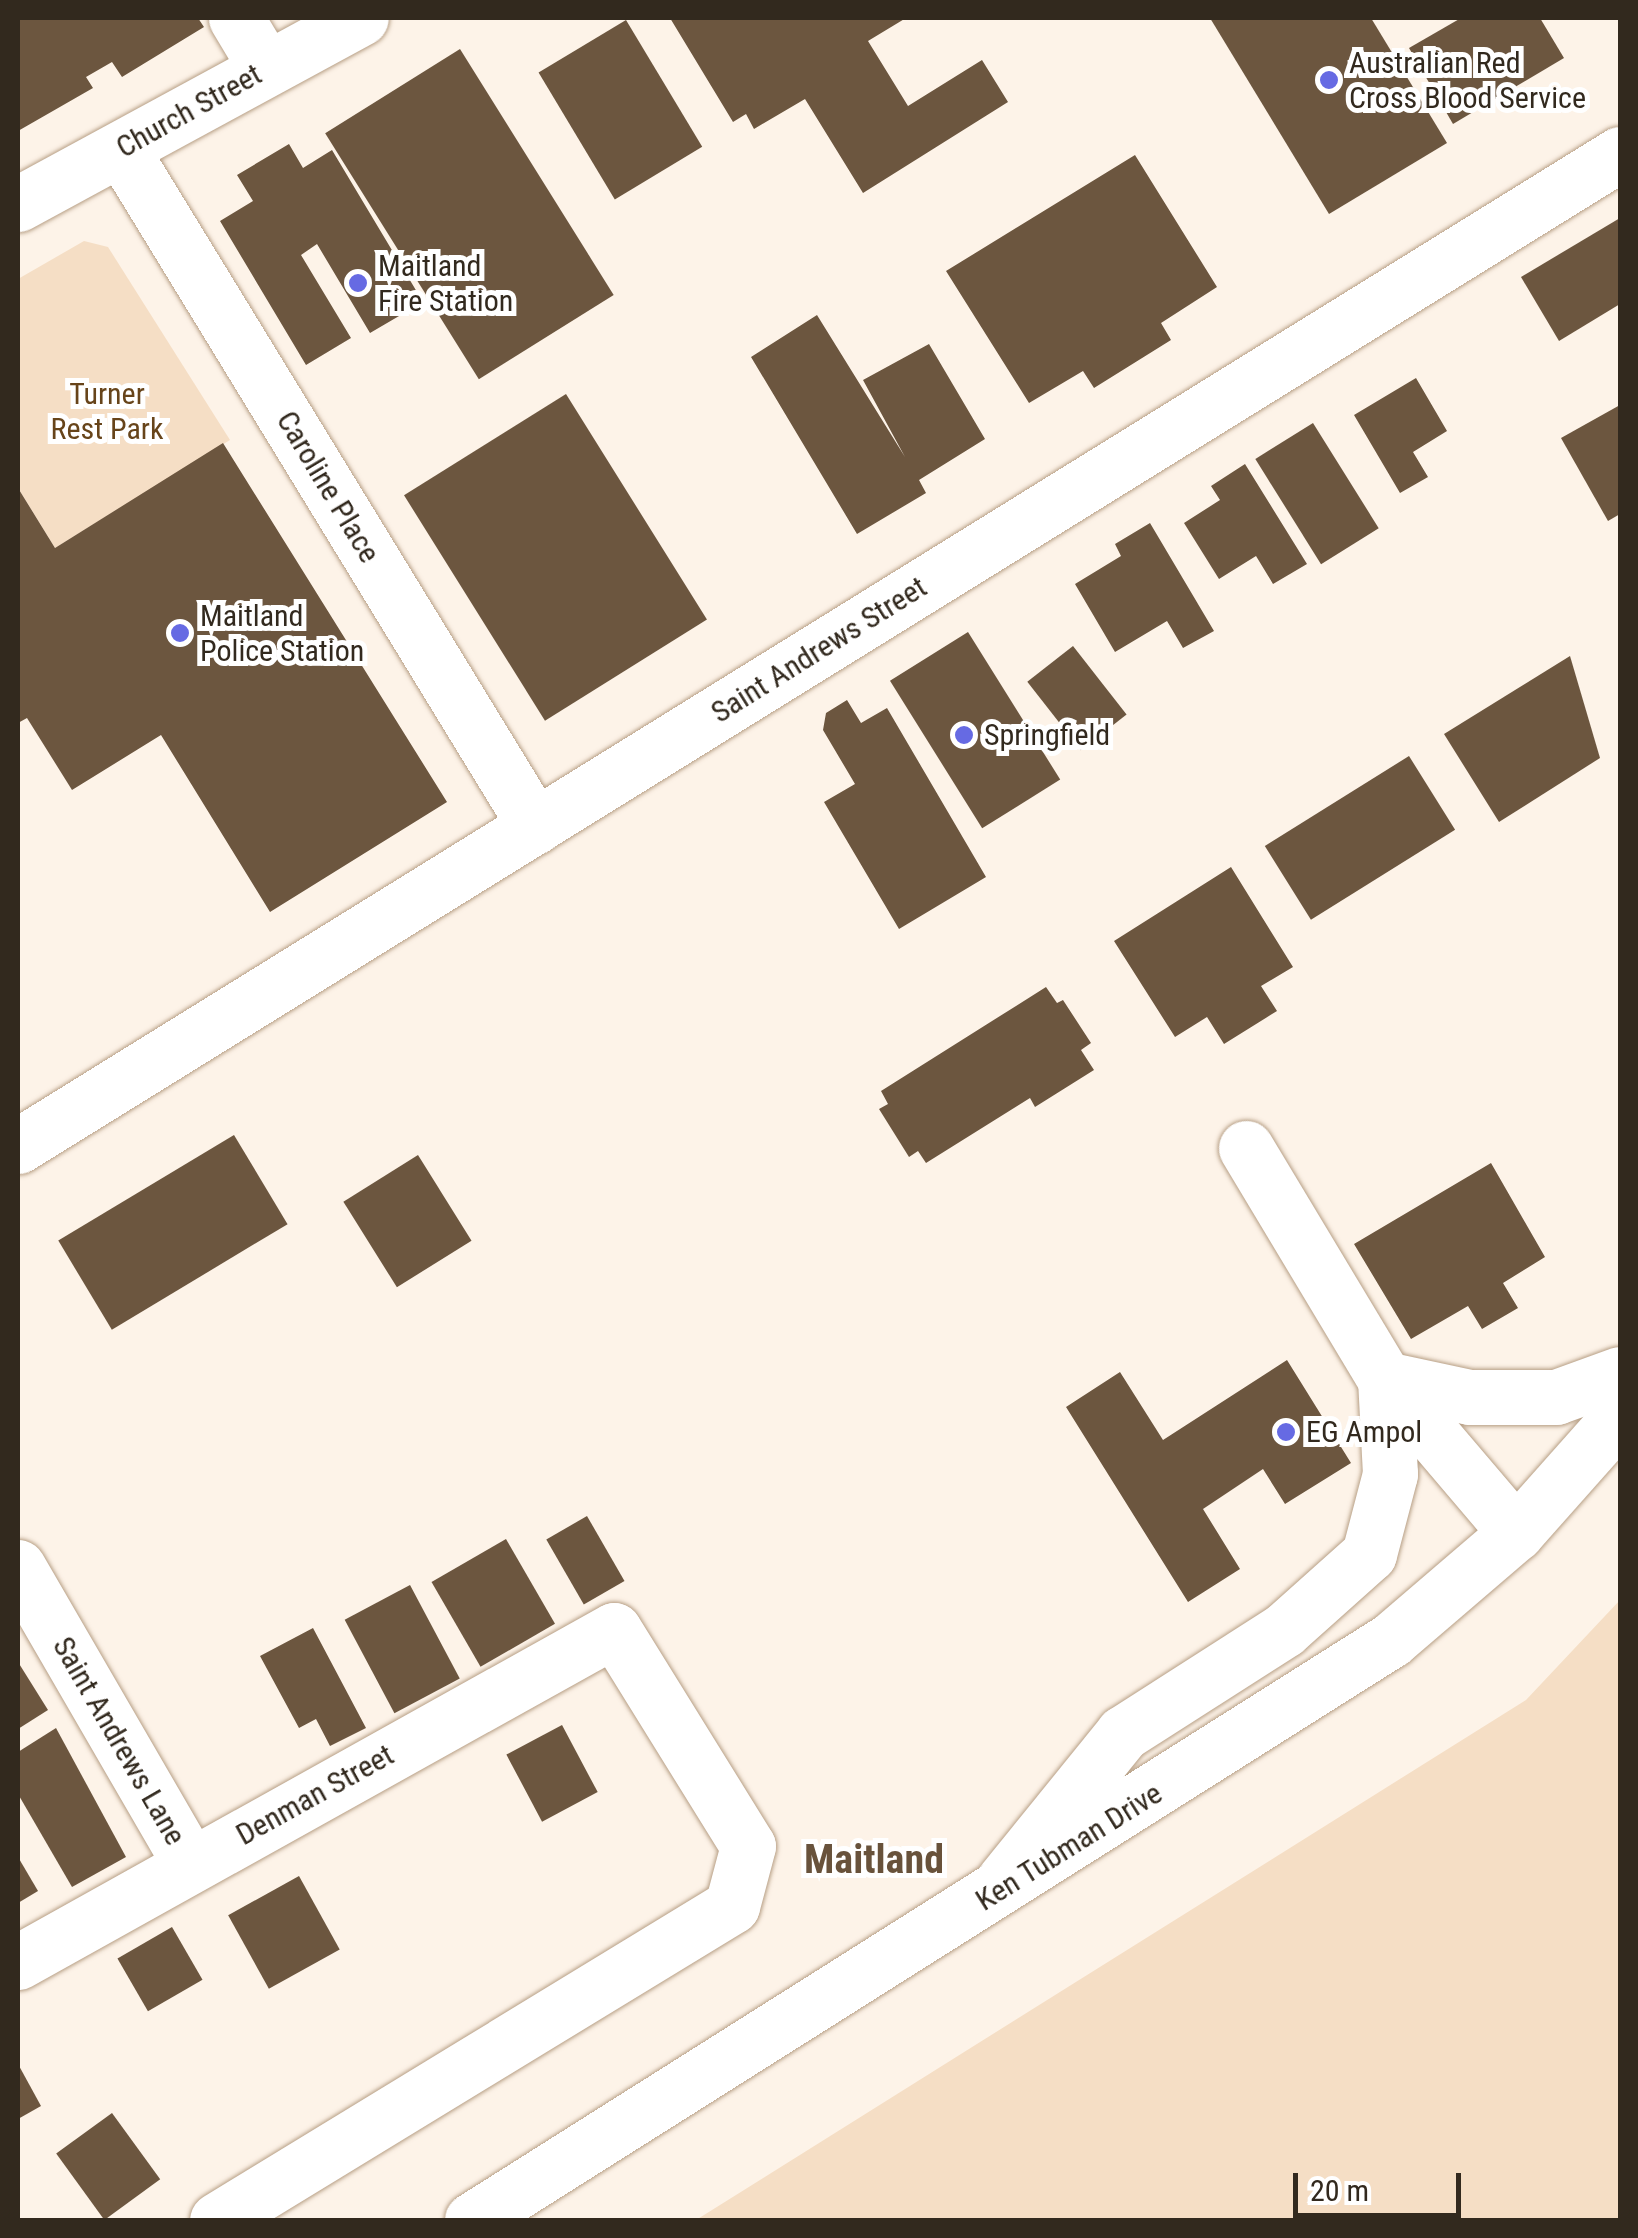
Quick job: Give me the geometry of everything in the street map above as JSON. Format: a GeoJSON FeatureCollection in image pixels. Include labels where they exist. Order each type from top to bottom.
{"type":"FeatureCollection","features":[{"type":"Feature","properties":{"kind":"street"},"geometry":{"type":"LineString","coordinates":[[236,18],[266,68]]}},
{"type":"Feature","properties":{"kind":"street","name":"Church Street"},"geometry":{"type":"LineString","coordinates":[[18,204],[361,18]]}},
{"type":"Feature","properties":{"kind":"street","name":"Caroline Place"},"geometry":{"type":"LineString","coordinates":[[121,148],[535,826]]}},
{"type":"Feature","properties":{"kind":"street","name":"Saint Andrews Street"},"geometry":{"type":"LineString","coordinates":[[18,1146],[1620,154]]}},
{"type":"Feature","properties":{"kind":"street"},"geometry":{"type":"LineString","coordinates":[[1246,1148],[1385,1379],[1516,1533]]}},
{"type":"Feature","properties":{"kind":"street"},"geometry":{"type":"LineString","coordinates":[[1385,1379],[1470,1397],[1556,1397],[1620,1374]]}},
{"type":"Feature","properties":{"kind":"street"},"geometry":{"type":"LineString","coordinates":[[991,1896],[1123,1733],[1284,1630],[1369,1554],[1390,1474],[1385,1379]]}},
{"type":"Feature","properties":{"kind":"street","name":"Ken Tubman Drive"},"geometry":{"type":"LineString","coordinates":[[472,2220],[1376,1650],[1516,1533],[1620,1416]]}},
{"type":"Feature","properties":{"kind":"street","name":"Saint Andrews Lane"},"geometry":{"type":"LineString","coordinates":[[21,1580],[190,1864]]}},
{"type":"Feature","properties":{"kind":"street","name":"Denman Street"},"geometry":{"type":"LineString","coordinates":[[18,1962],[614,1630],[748,1846],[732,1906],[218,2220]]}},
{"type":"Feature","properties":{"kind":"green space","name":"Turner Rest Park"},"geometry":{"type":"Polygon","coordinates":[[[84,241],[108,247],[230,440],[55,548],[18,488],[18,279],[84,241]]]}},
{"type":"Feature","properties":{"kind":"green space"},"geometry":{"type":"Polygon","coordinates":[[[1620,1600],[1620,2220],[696,2220],[1526,1700],[1620,1600]]]}},
{"type":"Feature","properties":{"kind":"building"},"geometry":{"type":"Polygon","coordinates":[[[198,18],[204,27],[122,77],[112,62],[86,77],[93,88],[18,131],[18,21],[198,18]]]}},
{"type":"Feature","properties":{"kind":"building"},"geometry":{"type":"Polygon","coordinates":[[[670,18],[906,18],[868,41],[908,106],[982,60],[1008,102],[863,193],[805,99],[754,129],[746,114],[733,122],[670,18]]]}},
{"type":"Feature","properties":{"kind":"building","name":"Australian Red Cross Blood Service"},"geometry":{"type":"Polygon","coordinates":[[[1210,18],[1371,18],[1447,143],[1329,214],[1210,18]]]}},
{"type":"Feature","properties":{"kind":"building"},"geometry":{"type":"Polygon","coordinates":[[[1461,18],[1540,18],[1564,58],[1453,124],[1409,48],[1461,18]]]}},
{"type":"Feature","properties":{"kind":"building"},"geometry":{"type":"Polygon","coordinates":[[[626,20],[702,147],[615,199],[539,73],[626,20]]]}},
{"type":"Feature","properties":{"kind":"building"},"geometry":{"type":"Polygon","coordinates":[[[460,49],[614,295],[479,379],[325,133],[460,49]]]}},
{"type":"Feature","properties":{"kind":"building"},"geometry":{"type":"Polygon","coordinates":[[[289,144],[303,168],[332,150],[423,302],[370,333],[317,244],[301,255],[351,338],[306,365],[220,221],[253,201],[237,175],[289,144]]]}},
{"type":"Feature","properties":{"kind":"building"},"geometry":{"type":"Polygon","coordinates":[[[1135,155],[1217,287],[1161,323],[1171,340],[1094,388],[1083,371],[1029,403],[946,271],[1135,155]]]}},
{"type":"Feature","properties":{"kind":"building"},"geometry":{"type":"Polygon","coordinates":[[[1620,218],[1620,304],[1559,341],[1521,277],[1620,218]]]}},
{"type":"Feature","properties":{"kind":"building"},"geometry":{"type":"Polygon","coordinates":[[[817,315],[905,457],[863,380],[929,344],[985,439],[919,480],[926,493],[857,534],[751,357],[817,315]]]}},
{"type":"Feature","properties":{"kind":"building"},"geometry":{"type":"Polygon","coordinates":[[[1416,378],[1447,431],[1413,452],[1428,477],[1400,493],[1354,415],[1416,378]]]}},
{"type":"Feature","properties":{"kind":"building"},"geometry":{"type":"Polygon","coordinates":[[[566,394],[707,620],[545,721],[404,495],[566,394]]]}},
{"type":"Feature","properties":{"kind":"building"},"geometry":{"type":"Polygon","coordinates":[[[1620,405],[1620,514],[1608,521],[1561,438],[1620,405]]]}},
{"type":"Feature","properties":{"kind":"building"},"geometry":{"type":"Polygon","coordinates":[[[1313,423],[1379,528],[1321,564],[1255,459],[1313,423]]]}},
{"type":"Feature","properties":{"kind":"building","name":"Maitland Police Station"},"geometry":{"type":"Polygon","coordinates":[[[223,443],[447,802],[270,912],[161,735],[72,790],[27,718],[18,723],[18,488],[55,548],[223,443]]]}},
{"type":"Feature","properties":{"kind":"building"},"geometry":{"type":"Polygon","coordinates":[[[1245,464],[1307,564],[1273,584],[1256,556],[1219,579],[1184,523],[1220,500],[1211,486],[1245,464]]]}},
{"type":"Feature","properties":{"kind":"building"},"geometry":{"type":"Polygon","coordinates":[[[1150,523],[1214,631],[1183,648],[1167,621],[1115,652],[1075,584],[1121,556],[1115,544],[1150,523]]]}},
{"type":"Feature","properties":{"kind":"building"},"geometry":{"type":"Polygon","coordinates":[[[968,632],[1060,780],[982,828],[890,681],[968,632]]]}},
{"type":"Feature","properties":{"kind":"building"},"geometry":{"type":"Polygon","coordinates":[[[1073,646],[1127,715],[1081,750],[1027,682],[1073,646]]]}},
{"type":"Feature","properties":{"kind":"building"},"geometry":{"type":"Polygon","coordinates":[[[1570,656],[1600,758],[1499,822],[1444,734],[1570,656]]]}},
{"type":"Feature","properties":{"kind":"building"},"geometry":{"type":"Polygon","coordinates":[[[847,700],[861,723],[887,708],[986,877],[899,929],[824,802],[855,784],[823,730],[826,713],[847,700]]]}},
{"type":"Feature","properties":{"kind":"building"},"geometry":{"type":"Polygon","coordinates":[[[1409,756],[1455,830],[1311,920],[1265,846],[1409,756]]]}},
{"type":"Feature","properties":{"kind":"building"},"geometry":{"type":"Polygon","coordinates":[[[1231,867],[1293,967],[1261,986],[1277,1011],[1224,1044],[1207,1017],[1175,1037],[1114,941],[1231,867]]]}},
{"type":"Feature","properties":{"kind":"building"},"geometry":{"type":"Polygon","coordinates":[[[1046,987],[1057,1003],[1063,1000],[1091,1043],[1081,1050],[1094,1070],[1035,1107],[1030,1098],[926,1163],[918,1151],[909,1157],[879,1109],[888,1104],[881,1091],[1046,987]]]}},
{"type":"Feature","properties":{"kind":"building"},"geometry":{"type":"Polygon","coordinates":[[[234,1135],[288,1224],[112,1330],[58,1241],[234,1135]]]}},
{"type":"Feature","properties":{"kind":"building"},"geometry":{"type":"Polygon","coordinates":[[[418,1155],[472,1241],[397,1287],[343,1202],[418,1155]]]}},
{"type":"Feature","properties":{"kind":"building"},"geometry":{"type":"Polygon","coordinates":[[[1491,1163],[1545,1257],[1503,1283],[1518,1308],[1482,1329],[1468,1306],[1411,1339],[1354,1244],[1491,1163]]]}},
{"type":"Feature","properties":{"kind":"building"},"geometry":{"type":"Polygon","coordinates":[[[1287,1360],[1351,1463],[1285,1504],[1263,1469],[1203,1509],[1240,1569],[1188,1602],[1066,1407],[1120,1372],[1163,1440],[1287,1360]]]}},
{"type":"Feature","properties":{"kind":"building"},"geometry":{"type":"Polygon","coordinates":[[[587,1516],[624,1581],[584,1604],[546,1540],[587,1516]]]}},
{"type":"Feature","properties":{"kind":"building"},"geometry":{"type":"Polygon","coordinates":[[[506,1539],[555,1624],[481,1667],[432,1582],[506,1539]]]}},
{"type":"Feature","properties":{"kind":"building"},"geometry":{"type":"Polygon","coordinates":[[[410,1585],[460,1679],[394,1713],[345,1620],[410,1585]]]}},
{"type":"Feature","properties":{"kind":"building"},"geometry":{"type":"Polygon","coordinates":[[[313,1628],[366,1728],[330,1746],[316,1719],[299,1728],[260,1656],[313,1628]]]}},
{"type":"Feature","properties":{"kind":"building"},"geometry":{"type":"Polygon","coordinates":[[[18,1662],[48,1710],[18,1729],[18,1662]]]}},
{"type":"Feature","properties":{"kind":"building"},"geometry":{"type":"Polygon","coordinates":[[[562,1725],[598,1792],[542,1822],[506,1755],[562,1725]]]}},
{"type":"Feature","properties":{"kind":"building"},"geometry":{"type":"Polygon","coordinates":[[[56,1728],[126,1857],[72,1887],[18,1794],[18,1752],[56,1728]]]}},
{"type":"Feature","properties":{"kind":"building"},"geometry":{"type":"Polygon","coordinates":[[[18,1857],[38,1891],[18,1903],[18,1857]]]}},
{"type":"Feature","properties":{"kind":"building"},"geometry":{"type":"Polygon","coordinates":[[[299,1876],[340,1949],[269,1989],[228,1915],[299,1876]]]}},
{"type":"Feature","properties":{"kind":"building"},"geometry":{"type":"Polygon","coordinates":[[[172,1927],[202,1980],[148,2011],[117,1958],[172,1927]]]}},
{"type":"Feature","properties":{"kind":"building"},"geometry":{"type":"Polygon","coordinates":[[[18,2064],[41,2106],[18,2119],[18,2064]]]}},
{"type":"Feature","properties":{"kind":"building"},"geometry":{"type":"Polygon","coordinates":[[[112,2113],[160,2179],[104,2220],[56,2154],[112,2113]]]}},
{"type":"Feature","properties":{"kind":"place","name":"Australian Red Cross Blood Service"},"geometry":{"type":"Point","coordinates":[1329,80]}},
{"type":"Feature","properties":{"kind":"place","name":"Maitland Fire Station"},"geometry":{"type":"Point","coordinates":[358,283]}},
{"type":"Feature","properties":{"kind":"place","name":"Maitland Police Station"},"geometry":{"type":"Point","coordinates":[180,633]}},
{"type":"Feature","properties":{"kind":"place","name":"Springfield"},"geometry":{"type":"Point","coordinates":[964,735]}},
{"type":"Feature","properties":{"kind":"place","name":"EG Ampol"},"geometry":{"type":"Point","coordinates":[1286,1432]}},
{"type":"Feature","properties":{"kind":"district","name":"Maitland"},"geometry":{"type":"Point","coordinates":[874,1860]}}]}
